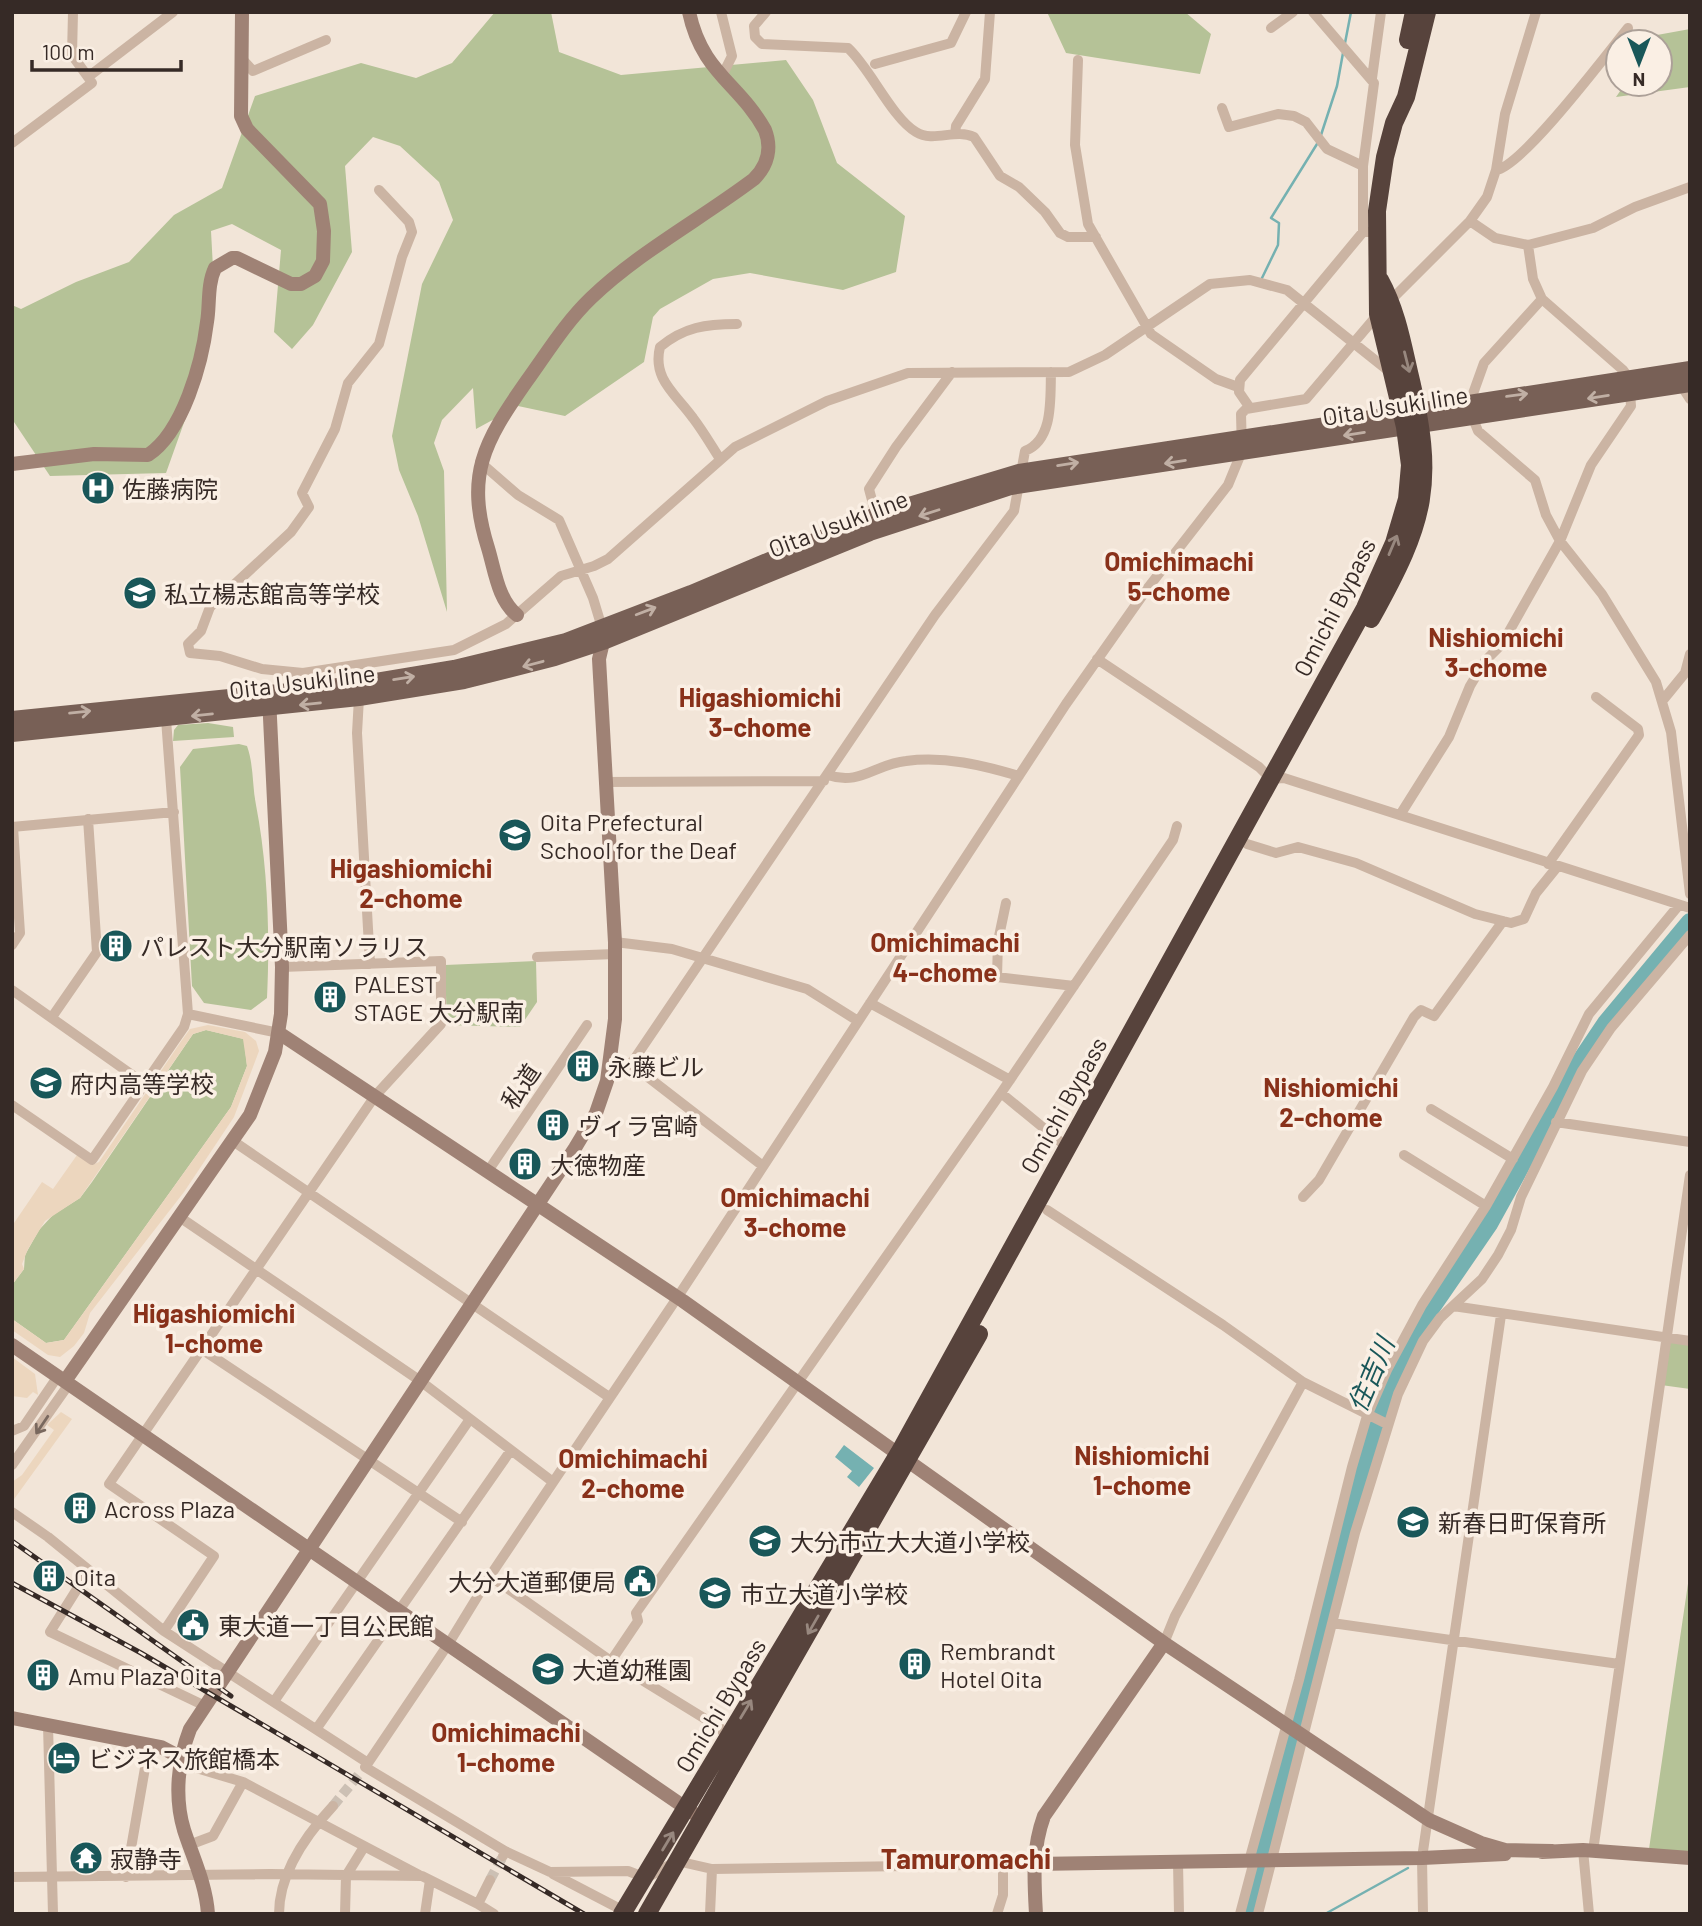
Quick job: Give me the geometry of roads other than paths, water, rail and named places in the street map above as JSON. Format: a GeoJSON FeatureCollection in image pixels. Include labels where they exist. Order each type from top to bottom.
{"type":"FeatureCollection","features":[{"type":"Feature","properties":{"kind":"highway","name":"Omichi Bypass"},"geometry":{"type":"LineString","coordinates":[[647,1914],[677,1861],[694,1813],[728,1739],[904,1457],[1068,1148],[1277,778],[1381,601],[1413,535],[1424,486],[1426,463],[1411,418],[1391,374],[1378,314],[1379,278],[1370,232],[1394,123],[1395,95],[1414,12]]}},
{"type":"Feature","properties":{"kind":"highway","name":"Omichi Bypass"},"geometry":{"type":"LineString","coordinates":[[1394,123],[1406,97],[1427,12]]}},
{"type":"Feature","properties":{"kind":"highway","name":"Omichi Bypass"},"geometry":{"type":"LineString","coordinates":[[1379,278],[1391,300],[1411,418]]}},
{"type":"Feature","properties":{"kind":"highway","name":"Omichi Bypass"},"geometry":{"type":"LineString","coordinates":[[623,1913],[694,1813],[1047,1210],[1247,844],[1277,778]]}},
{"type":"Feature","properties":{"kind":"main road","name":"Oita Usuki line"},"geometry":{"type":"LineString","coordinates":[[12,734],[166,719],[454,668],[603,634],[876,515],[1020,479],[1684,377]]}},
{"type":"Feature","properties":{"kind":"main road","name":"Oita Usuki line"},"geometry":{"type":"LineString","coordinates":[[12,719],[269,700],[359,698],[484,677],[1020,479]]}},
{"type":"Feature","properties":{"kind":"street"},"geometry":{"type":"LineString","coordinates":[[12,143],[92,83],[72,55],[73,12]]}},
{"type":"Feature","properties":{"kind":"street"},"geometry":{"type":"LineString","coordinates":[[88,77],[173,12]]}},
{"type":"Feature","properties":{"kind":"street"},"geometry":{"type":"LineString","coordinates":[[12,464],[94,454],[148,455],[172,429],[186,401],[208,322],[212,274],[219,264],[237,258],[291,284],[308,281],[320,269],[324,231],[320,204],[247,129],[241,116],[242,12]]}},
{"type":"Feature","properties":{"kind":"street"},"geometry":{"type":"LineString","coordinates":[[517,615],[504,600],[479,516],[476,491],[480,462],[501,419],[561,332],[589,300],[627,269],[754,179],[763,168],[768,152],[765,130],[705,55],[689,12]]}},
{"type":"Feature","properties":{"kind":"street"},"geometry":{"type":"LineString","coordinates":[[721,12],[732,56],[721,78]]}},
{"type":"Feature","properties":{"kind":"street"},"geometry":{"type":"LineString","coordinates":[[766,12],[754,26],[755,37],[762,44],[848,48],[913,130],[929,136],[955,134],[969,135],[977,139],[997,173],[1018,187],[1045,212],[1062,235],[1096,237]]}},
{"type":"Feature","properties":{"kind":"street"},"geometry":{"type":"LineString","coordinates":[[875,64],[951,43],[966,12]]}},
{"type":"Feature","properties":{"kind":"street"},"geometry":{"type":"LineString","coordinates":[[955,134],[985,79],[990,12]]}},
{"type":"Feature","properties":{"kind":"street"},"geometry":{"type":"LineString","coordinates":[[1271,28],[1293,12]]}},
{"type":"Feature","properties":{"kind":"street"},"geometry":{"type":"LineString","coordinates":[[1312,12],[1373,78]]}},
{"type":"Feature","properties":{"kind":"street"},"geometry":{"type":"LineString","coordinates":[[1238,387],[1244,375],[1303,304],[1370,232],[1363,166],[1381,12]]}},
{"type":"Feature","properties":{"kind":"street"},"geometry":{"type":"LineString","coordinates":[[365,1767],[1097,659],[1228,485],[1241,444],[1241,414],[1250,408],[1306,399],[1378,314],[1469,221],[1487,197],[1496,170],[1505,114],[1536,12]]}},
{"type":"Feature","properties":{"kind":"street"},"geometry":{"type":"LineString","coordinates":[[242,60],[253,71],[326,40]]}},
{"type":"Feature","properties":{"kind":"street"},"geometry":{"type":"LineString","coordinates":[[1496,170],[1507,166],[1540,135],[1604,57]]}},
{"type":"Feature","properties":{"kind":"street"},"geometry":{"type":"LineString","coordinates":[[1078,60],[1076,155],[1085,216],[1147,328],[1164,345],[1205,372],[1238,387],[1250,408]]}},
{"type":"Feature","properties":{"kind":"street"},"geometry":{"type":"LineString","coordinates":[[1222,108],[1229,127],[1278,114],[1294,116],[1306,122],[1327,149],[1363,166]]}},
{"type":"Feature","properties":{"kind":"street"},"geometry":{"type":"LineString","coordinates":[[1469,221],[1495,238],[1528,245],[1593,228],[1635,207],[1690,187]]}},
{"type":"Feature","properties":{"kind":"street"},"geometry":{"type":"LineString","coordinates":[[379,190],[409,222],[412,232],[402,257],[379,344],[348,383],[335,429],[302,494],[309,507],[291,532],[210,607],[201,631],[188,644],[190,653],[220,656],[247,667],[272,671],[317,672],[454,650],[499,628],[561,576],[608,559],[720,459],[748,438],[827,401],[908,373],[1069,372],[1083,368],[1210,284],[1229,280],[1270,284],[1287,290],[1391,374]]}},
{"type":"Feature","properties":{"kind":"street"},"geometry":{"type":"LineString","coordinates":[[1400,815],[1449,737],[1469,686],[1485,660],[1502,644],[1560,541],[1586,473],[1631,406],[1630,385],[1610,356],[1562,319],[1542,299],[1532,279],[1528,245]]}},
{"type":"Feature","properties":{"kind":"street"},"geometry":{"type":"LineString","coordinates":[[1542,299],[1484,363],[1471,409],[1478,431],[1535,480],[1546,515],[1560,541],[1639,650],[1663,700],[1675,762],[1690,894]]}},
{"type":"Feature","properties":{"kind":"street"},"geometry":{"type":"LineString","coordinates":[[720,459],[691,415],[671,394],[656,361],[660,347],[683,331],[698,325],[737,324]]}},
{"type":"Feature","properties":{"kind":"street"},"geometry":{"type":"LineString","coordinates":[[631,1064],[935,615],[1014,511],[1025,451],[1036,446],[1044,435],[1051,372]]}},
{"type":"Feature","properties":{"kind":"street"},"geometry":{"type":"LineString","coordinates":[[876,515],[869,489],[896,447],[952,373]]}},
{"type":"Feature","properties":{"kind":"street"},"geometry":{"type":"LineString","coordinates":[[1684,377],[1690,400]]}},
{"type":"Feature","properties":{"kind":"street"},"geometry":{"type":"LineString","coordinates":[[208,1914],[200,1875],[180,1811],[180,1757],[190,1729],[225,1671],[596,1113],[609,1063],[615,1019],[615,948],[598,659],[603,634],[582,569],[556,516],[518,495],[480,462]]}},
{"type":"Feature","properties":{"kind":"street"},"geometry":{"type":"LineString","coordinates":[[1663,700],[1685,673],[1690,654]]}},
{"type":"Feature","properties":{"kind":"street"},"geometry":{"type":"LineString","coordinates":[[1097,659],[1277,778],[1687,907],[1589,1014],[1486,1206],[1401,1340],[1369,1417],[1286,1726],[1240,1914]]}},
{"type":"Feature","properties":{"kind":"street"},"geometry":{"type":"LineString","coordinates":[[1247,844],[1276,853],[1298,847],[1356,863],[1475,914],[1511,923],[1524,919],[1553,865],[1639,735],[1639,729],[1596,697]]}},
{"type":"Feature","properties":{"kind":"street"},"geometry":{"type":"LineString","coordinates":[[359,698],[357,733],[370,964]]}},
{"type":"Feature","properties":{"kind":"street"},"geometry":{"type":"LineString","coordinates":[[12,1465],[64,1380],[233,1142],[261,1092],[279,1033],[282,967],[269,700]]}},
{"type":"Feature","properties":{"kind":"street"},"geometry":{"type":"LineString","coordinates":[[12,1105],[92,1160],[184,1027],[188,1014],[166,719]]}},
{"type":"Feature","properties":{"kind":"street"},"geometry":{"type":"LineString","coordinates":[[604,782],[826,778],[846,781],[902,761],[929,759],[986,766],[1019,776]]}},
{"type":"Feature","properties":{"kind":"street"},"geometry":{"type":"LineString","coordinates":[[12,945],[20,933],[13,827],[174,812]]}},
{"type":"Feature","properties":{"kind":"street"},"geometry":{"type":"LineString","coordinates":[[52,1017],[97,952],[88,819]]}},
{"type":"Feature","properties":{"kind":"street"},"geometry":{"type":"LineString","coordinates":[[611,1661],[638,1621],[636,1613],[1010,1080],[1173,840],[1177,826]]}},
{"type":"Feature","properties":{"kind":"street"},"geometry":{"type":"LineString","coordinates":[[1006,903],[998,942],[996,976],[1073,986]]}},
{"type":"Feature","properties":{"kind":"street"},"geometry":{"type":"LineString","coordinates":[[1303,1196],[1319,1180],[1414,1017],[1421,1010],[1434,1016],[1503,921]]}},
{"type":"Feature","properties":{"kind":"street"},"geometry":{"type":"LineString","coordinates":[[1258,1914],[1302,1736],[1386,1424],[1423,1341],[1453,1306],[1482,1279],[1498,1255],[1556,1122],[1582,1071],[1611,1028],[1690,935]]}},
{"type":"Feature","properties":{"kind":"street"},"geometry":{"type":"LineString","coordinates":[[537,957],[615,948],[671,949],[807,989],[858,1021]]}},
{"type":"Feature","properties":{"kind":"street"},"geometry":{"type":"LineString","coordinates":[[164,1631],[214,1556],[109,1484],[375,1096],[442,1024],[441,961],[282,967]]}},
{"type":"Feature","properties":{"kind":"street"},"geometry":{"type":"LineString","coordinates":[[12,990],[145,1084]]}},
{"type":"Feature","properties":{"kind":"street"},"geometry":{"type":"LineString","coordinates":[[870,1003],[1010,1080]]}},
{"type":"Feature","properties":{"kind":"street"},"geometry":{"type":"LineString","coordinates":[[188,1014],[279,1033],[677,1297],[1164,1643],[1429,1820],[1481,1843],[1505,1850],[1552,1852]]}},
{"type":"Feature","properties":{"kind":"street","name":"私道"},"geometry":{"type":"LineString","coordinates":[[488,1171],[587,1025]]}},
{"type":"Feature","properties":{"kind":"street"},"geometry":{"type":"LineString","coordinates":[[609,1063],[631,1064],[763,1166]]}},
{"type":"Feature","properties":{"kind":"street"},"geometry":{"type":"LineString","coordinates":[[1001,1093],[1068,1148]]}},
{"type":"Feature","properties":{"kind":"street"},"geometry":{"type":"LineString","coordinates":[[1431,1109],[1513,1159]]}},
{"type":"Feature","properties":{"kind":"street"},"geometry":{"type":"LineString","coordinates":[[1556,1122],[1690,1142]]}},
{"type":"Feature","properties":{"kind":"street"},"geometry":{"type":"LineString","coordinates":[[233,1142],[609,1397]]}},
{"type":"Feature","properties":{"kind":"street"},"geometry":{"type":"LineString","coordinates":[[1404,1155],[1486,1206]]}},
{"type":"Feature","properties":{"kind":"street"},"geometry":{"type":"LineString","coordinates":[[1588,1914],[1588,1851],[1619,1664],[1690,1175]]}},
{"type":"Feature","properties":{"kind":"street"},"geometry":{"type":"LineString","coordinates":[[1047,1210],[1223,1325],[1303,1382],[1386,1424]]}},
{"type":"Feature","properties":{"kind":"street"},"geometry":{"type":"LineString","coordinates":[[178,1216],[419,1380],[553,1482]]}},
{"type":"Feature","properties":{"kind":"street"},"geometry":{"type":"LineString","coordinates":[[1453,1306],[1690,1341]]}},
{"type":"Feature","properties":{"kind":"street"},"geometry":{"type":"LineString","coordinates":[[1423,1914],[1422,1858],[1501,1315]]}},
{"type":"Feature","properties":{"kind":"street"},"geometry":{"type":"LineString","coordinates":[[12,1345],[694,1813]]}},
{"type":"Feature","properties":{"kind":"street"},"geometry":{"type":"LineString","coordinates":[[200,1348],[462,1522]]}},
{"type":"Feature","properties":{"kind":"street"},"geometry":{"type":"LineString","coordinates":[[12,1431],[24,1426],[64,1380]]}},
{"type":"Feature","properties":{"kind":"street"},"geometry":{"type":"LineString","coordinates":[[1036,1914],[1036,1838],[1051,1805],[1164,1643],[1175,1616],[1303,1382]]}},
{"type":"Feature","properties":{"kind":"street"},"geometry":{"type":"LineString","coordinates":[[275,1700],[470,1419]]}},
{"type":"Feature","properties":{"kind":"street"},"geometry":{"type":"LineString","coordinates":[[317,1728],[511,1450]]}},
{"type":"Feature","properties":{"kind":"street"},"geometry":{"type":"LineString","coordinates":[[12,1512],[164,1631],[317,1728],[365,1767],[504,1854],[551,1872],[623,1913]]}},
{"type":"Feature","properties":{"kind":"street"},"geometry":{"type":"LineString","coordinates":[[89,1570],[50,1632],[203,1705]]}},
{"type":"Feature","properties":{"kind":"street"},"geometry":{"type":"LineString","coordinates":[[490,1576],[611,1661],[720,1728],[728,1739]]}},
{"type":"Feature","properties":{"kind":"street"},"geometry":{"type":"LineString","coordinates":[[1332,1623],[1619,1664]]}},
{"type":"Feature","properties":{"kind":"street"},"geometry":{"type":"LineString","coordinates":[[12,1718],[169,1749],[194,1767],[243,1782],[494,1914]]}},
{"type":"Feature","properties":{"kind":"street"},"geometry":{"type":"LineString","coordinates":[[48,1725],[53,1914]]}},
{"type":"Feature","properties":{"kind":"street"},"geometry":{"type":"LineString","coordinates":[[126,1877],[149,1745]]}},
{"type":"Feature","properties":{"kind":"street"},"geometry":{"type":"LineString","coordinates":[[190,1845],[213,1836],[243,1782]]}},
{"type":"Feature","properties":{"kind":"street"},"geometry":{"type":"LineString","coordinates":[[279,1914],[279,1889],[286,1874],[319,1821],[333,1806]]}},
{"type":"Feature","properties":{"kind":"street"},"geometry":{"type":"LineString","coordinates":[[345,1914],[346,1875],[364,1847]]}},
{"type":"Feature","properties":{"kind":"street"},"geometry":{"type":"LineString","coordinates":[[551,1872],[628,1871],[646,1878],[677,1861],[712,1869],[1422,1858],[1588,1851],[1690,1858]]}},
{"type":"Feature","properties":{"kind":"street"},"geometry":{"type":"LineString","coordinates":[[1178,1862],[1179,1914]]}},
{"type":"Feature","properties":{"kind":"street"},"geometry":{"type":"LineString","coordinates":[[997,1914],[1003,1895],[1003,1865]]}},
{"type":"Feature","properties":{"kind":"street"},"geometry":{"type":"LineString","coordinates":[[710,1914],[712,1869]]}},
{"type":"Feature","properties":{"kind":"street"},"geometry":{"type":"LineString","coordinates":[[12,1877],[286,1874],[426,1878]]}},
{"type":"Feature","properties":{"kind":"street"},"geometry":{"type":"LineString","coordinates":[[425,1914],[426,1878]]}},
{"type":"Feature","properties":{"kind":"street"},"geometry":{"type":"LineString","coordinates":[[478,1904],[490,1881]]}},
{"type":"Feature","properties":{"kind":"water"},"geometry":{"type":"Polygon","coordinates":[[[844,1445],[874,1468],[859,1487],[847,1477],[852,1471],[835,1457],[844,1445]]]}},
{"type":"Feature","properties":{"kind":"waterway"},"geometry":{"type":"LineString","coordinates":[[1345,43],[1351,12]]}},
{"type":"Feature","properties":{"kind":"waterway"},"geometry":{"type":"LineString","coordinates":[[1321,135],[1337,86],[1343,53]]}},
{"type":"Feature","properties":{"kind":"waterway"},"geometry":{"type":"LineString","coordinates":[[1262,278],[1278,245],[1279,223],[1271,218],[1317,144]]}},
{"type":"Feature","properties":{"kind":"waterway","name":"住吉川"},"geometry":{"type":"LineString","coordinates":[[1248,1914],[1357,1484],[1395,1373],[1423,1320],[1489,1224],[1571,1075],[1606,1023],[1690,922]]}},
{"type":"Feature","properties":{"kind":"waterway"},"geometry":{"type":"LineString","coordinates":[[1325,1914],[1408,1868]]}},
{"type":"Feature","properties":{"kind":"tunnel"},"geometry":{"type":"LineString","coordinates":[[333,1806],[361,1772]]}},
{"type":"Feature","properties":{"kind":"tunnel"},"geometry":{"type":"LineString","coordinates":[[490,1880],[503,1856]]}},
{"type":"Feature","properties":{"kind":"railway"},"geometry":{"type":"LineString","coordinates":[[12,1541],[231,1696]]}},
{"type":"Feature","properties":{"kind":"railway"},"geometry":{"type":"LineString","coordinates":[[12,1583],[141,1653],[584,1914]]}},
{"type":"Feature","properties":{"kind":"place","name":"佐藤病院"},"geometry":{"type":"Point","coordinates":[98,488]}},
{"type":"Feature","properties":{"kind":"place","name":"私立楊志館高等学校"},"geometry":{"type":"Point","coordinates":[140,593]}},
{"type":"Feature","properties":{"kind":"place","name":"Oita Prefectural School for the Deaf"},"geometry":{"type":"Point","coordinates":[515,835]}},
{"type":"Feature","properties":{"kind":"place","name":"パレスト大分駅南ソラリス"},"geometry":{"type":"Point","coordinates":[116,946]}},
{"type":"Feature","properties":{"kind":"place","name":"PALEST STAGE 大分駅南"},"geometry":{"type":"Point","coordinates":[330,997]}},
{"type":"Feature","properties":{"kind":"place","name":"永藤ビル"},"geometry":{"type":"Point","coordinates":[583,1066]}},
{"type":"Feature","properties":{"kind":"place","name":"府内高等学校"},"geometry":{"type":"Point","coordinates":[46,1083]}},
{"type":"Feature","properties":{"kind":"place","name":"ヴィラ宮崎"},"geometry":{"type":"Point","coordinates":[553,1125]}},
{"type":"Feature","properties":{"kind":"place","name":"大徳物産"},"geometry":{"type":"Point","coordinates":[525,1164]}},
{"type":"Feature","properties":{"kind":"place","name":"Across Plaza"},"geometry":{"type":"Point","coordinates":[80,1508]}},
{"type":"Feature","properties":{"kind":"place","name":"新春日町保育所"},"geometry":{"type":"Point","coordinates":[1413,1522]}},
{"type":"Feature","properties":{"kind":"place","name":"大分市立大大道小学校"},"geometry":{"type":"Point","coordinates":[765,1541]}},
{"type":"Feature","properties":{"kind":"place","name":"Oita"},"geometry":{"type":"Point","coordinates":[49,1576]}},
{"type":"Feature","properties":{"kind":"place","name":"大分大道郵便局"},"geometry":{"type":"Point","coordinates":[640,1581]}},
{"type":"Feature","properties":{"kind":"place","name":"市立大道小学校"},"geometry":{"type":"Point","coordinates":[715,1593]}},
{"type":"Feature","properties":{"kind":"place","name":"東大道一丁目公民館"},"geometry":{"type":"Point","coordinates":[193,1625]}},
{"type":"Feature","properties":{"kind":"place","name":"Rembrandt Hotel Oita"},"geometry":{"type":"Point","coordinates":[915,1664]}},
{"type":"Feature","properties":{"kind":"place","name":"大道幼稚園"},"geometry":{"type":"Point","coordinates":[548,1669]}},
{"type":"Feature","properties":{"kind":"place","name":"Amu Plaza Oita"},"geometry":{"type":"Point","coordinates":[43,1675]}},
{"type":"Feature","properties":{"kind":"place","name":"ビジネス旅館橋本"},"geometry":{"type":"Point","coordinates":[64,1758]}},
{"type":"Feature","properties":{"kind":"place","name":"寂静寺"},"geometry":{"type":"Point","coordinates":[86,1858]}},
{"type":"Feature","properties":{"kind":"district","name":"Omichimachi 5-chome"},"geometry":{"type":"Point","coordinates":[1179,575]}},
{"type":"Feature","properties":{"kind":"district","name":"Nishiomichi 3-chome"},"geometry":{"type":"Point","coordinates":[1496,651]}},
{"type":"Feature","properties":{"kind":"district","name":"Higashiomichi 3-chome"},"geometry":{"type":"Point","coordinates":[760,711]}},
{"type":"Feature","properties":{"kind":"district","name":"Higashiomichi 2-chome"},"geometry":{"type":"Point","coordinates":[411,882]}},
{"type":"Feature","properties":{"kind":"district","name":"Omichimachi 4-chome"},"geometry":{"type":"Point","coordinates":[945,956]}},
{"type":"Feature","properties":{"kind":"district","name":"Nishiomichi 2-chome"},"geometry":{"type":"Point","coordinates":[1331,1101]}},
{"type":"Feature","properties":{"kind":"district","name":"Omichimachi 3-chome"},"geometry":{"type":"Point","coordinates":[795,1211]}},
{"type":"Feature","properties":{"kind":"district","name":"Higashiomichi 1-chome"},"geometry":{"type":"Point","coordinates":[214,1327]}},
{"type":"Feature","properties":{"kind":"district","name":"Nishiomichi 1-chome"},"geometry":{"type":"Point","coordinates":[1142,1469]}},
{"type":"Feature","properties":{"kind":"district","name":"Omichimachi 2-chome"},"geometry":{"type":"Point","coordinates":[633,1472]}},
{"type":"Feature","properties":{"kind":"district","name":"Omichimachi 1-chome"},"geometry":{"type":"Point","coordinates":[506,1746]}},
{"type":"Feature","properties":{"kind":"district","name":"Tamuromachi"},"geometry":{"type":"Point","coordinates":[966,1858]}}]}
